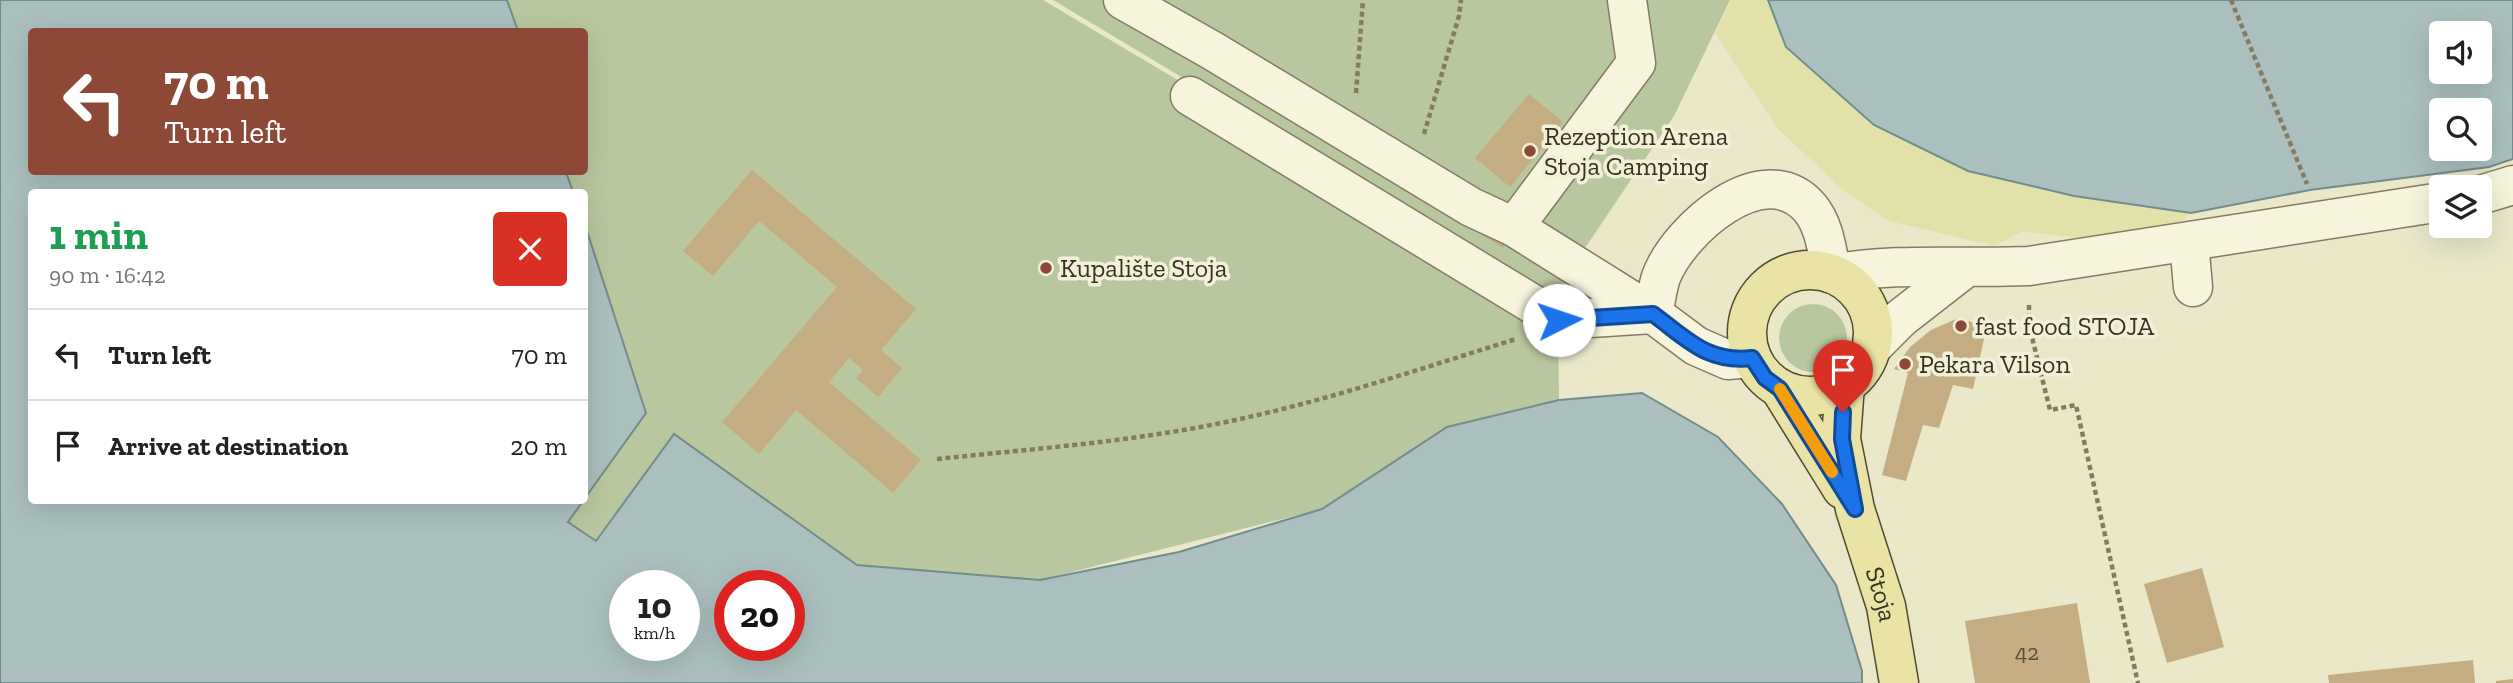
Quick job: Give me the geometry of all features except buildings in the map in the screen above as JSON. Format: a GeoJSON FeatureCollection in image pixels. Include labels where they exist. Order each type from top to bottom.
{"type":"FeatureCollection","features":[{"type":"Feature","properties":{"kind":"main road"},"geometry":{"type":"LineString","coordinates":[[1811,270],[1832,274],[1848,282],[1861,295],[1869,311],[1872,347],[1865,365],[1845,385],[1818,396],[1799,395],[1780,389],[1765,378],[1752,358],[1748,327],[1757,298],[1772,283],[1791,273],[1811,270]]}},
{"type":"Feature","properties":{"kind":"main road"},"geometry":{"type":"LineString","coordinates":[[1845,385],[1842,439],[1855,509]]}},
{"type":"Feature","properties":{"kind":"main road"},"geometry":{"type":"LineString","coordinates":[[1780,389],[1855,509]]}},
{"type":"Feature","properties":{"kind":"main road","name":"Stoja"},"geometry":{"type":"LineString","coordinates":[[1855,509],[1886,606],[1899,683]]}},
{"type":"Feature","properties":{"kind":"street"},"geometry":{"type":"LineString","coordinates":[[1123,0],[1471,207],[1514,227],[1653,314],[1696,346],[1728,360],[1752,358]]}},
{"type":"Feature","properties":{"kind":"street"},"geometry":{"type":"LineString","coordinates":[[1514,227],[1636,63],[1627,0]]}},
{"type":"Feature","properties":{"kind":"street"},"geometry":{"type":"LineString","coordinates":[[1190,96],[1559,320],[1653,314]]}},
{"type":"Feature","properties":{"kind":"street"},"geometry":{"type":"LineString","coordinates":[[2492,191],[2513,185]]}},
{"type":"Feature","properties":{"kind":"street"},"geometry":{"type":"LineString","coordinates":[[1653,314],[1662,276],[1680,246],[1701,223],[1735,197],[1763,188],[1796,196],[1810,208],[1822,227],[1832,274],[1876,266],[1964,269],[2029,265],[2429,204]]}},
{"type":"Feature","properties":{"kind":"street"},"geometry":{"type":"LineString","coordinates":[[2189,242],[2193,287]]}},
{"type":"Feature","properties":{"kind":"street"},"geometry":{"type":"LineString","coordinates":[[1872,347],[1901,318],[1964,269]]}},
{"type":"Feature","properties":{"kind":"path"},"geometry":{"type":"LineString","coordinates":[[1353,135],[1363,0]]}},
{"type":"Feature","properties":{"kind":"path"},"geometry":{"type":"LineString","coordinates":[[1412,171],[1459,16],[1461,0]]}},
{"type":"Feature","properties":{"kind":"path"},"geometry":{"type":"LineString","coordinates":[[2231,0],[2310,190]]}},
{"type":"Feature","properties":{"kind":"path"},"geometry":{"type":"LineString","coordinates":[[2029,265],[2029,325],[2050,410],[2076,405],[2138,683]]}},
{"type":"Feature","properties":{"kind":"path"},"geometry":{"type":"LineString","coordinates":[[937,459],[1099,441],[1221,423],[1397,377],[1524,336],[1559,320]]}},
{"type":"Feature","properties":{"kind":"green space","name":"Kupalište Stoja"},"geometry":{"type":"Polygon","coordinates":[[[507,0],[1043,0],[1558,306],[1559,400],[1447,427],[1322,509],[1040,580],[857,565],[674,434],[596,541],[568,522],[581,504],[588,504],[588,189],[571,189],[566,175],[588,175],[588,28],[517,28],[507,0]]]}},
{"type":"Feature","properties":{"kind":"green space"},"geometry":{"type":"Polygon","coordinates":[[[1053,0],[1730,0],[1674,116],[1585,248],[1555,301],[1053,0]]]}},
{"type":"Feature","properties":{"kind":"green space"},"geometry":{"type":"Polygon","coordinates":[[[1813,304],[1826,307],[1837,314],[1844,325],[1847,338],[1844,351],[1837,362],[1826,369],[1813,372],[1800,369],[1789,362],[1782,351],[1779,338],[1782,325],[1789,314],[1800,307],[1813,304]]]}},
{"type":"Feature","properties":{"kind":"sand"},"geometry":{"type":"Polygon","coordinates":[[[1731,0],[1768,0],[1786,47],[1874,125],[1968,171],[2074,196],[2191,213],[2169,233],[2124,244],[2023,231],[1995,246],[1889,221],[1843,190],[1778,129],[1715,33],[1731,0]]]}},
{"type":"Feature","properties":{"kind":"shaded area"},"geometry":{"type":"Polygon","coordinates":[[[0,0],[507,0],[517,28],[28,28],[28,175],[567,175],[572,189],[28,189],[28,504],[581,504],[568,522],[596,541],[674,434],[857,565],[1040,580],[1179,552],[1322,509],[1447,427],[1559,400],[1642,393],[1718,437],[1782,504],[1836,585],[1862,671],[1862,683],[0,683],[0,0]]]}},
{"type":"Feature","properties":{"kind":"shaded area"},"geometry":{"type":"Polygon","coordinates":[[[1768,0],[2513,0],[2513,159],[2489,167],[2310,190],[2191,213],[2074,196],[1968,171],[1874,125],[1786,47],[1768,0]]]}},
{"type":"Feature","properties":{"kind":"shaded area"},"geometry":{"type":"Polygon","coordinates":[[[588,234],[646,413],[588,494],[588,234]]]}},
{"type":"Feature","properties":{"kind":"slow traffic"},"geometry":{"type":"LineString","coordinates":[[1780,389],[1832,472]]}},
{"type":"Feature","properties":{"kind":"place","name":"Rezeption Arena Stoja Camping"},"geometry":{"type":"Point","coordinates":[1530,151]}},
{"type":"Feature","properties":{"kind":"place","name":"Kupalište Stoja"},"geometry":{"type":"Point","coordinates":[1046,268]}},
{"type":"Feature","properties":{"kind":"place","name":"fast food STOJA"},"geometry":{"type":"Point","coordinates":[1961,326]}},
{"type":"Feature","properties":{"kind":"place","name":"Pekara Vilson"},"geometry":{"type":"Point","coordinates":[1905,364]}},
{"type":"Feature","properties":{"kind":"route"},"geometry":{"type":"LineString","coordinates":[[1559,320],[1653,314],[1696,346],[1728,360],[1752,358],[1765,378],[1780,389],[1855,509],[1842,439],[1843,412]]}}]}
